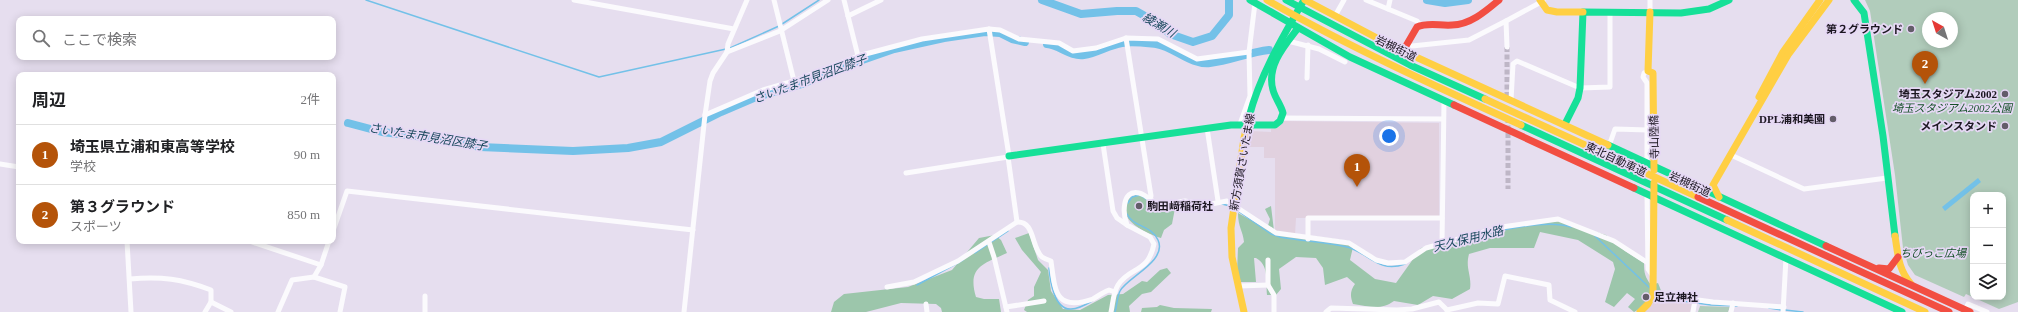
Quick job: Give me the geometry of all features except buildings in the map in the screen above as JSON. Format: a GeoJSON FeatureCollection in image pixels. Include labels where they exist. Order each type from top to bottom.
{"type":"FeatureCollection","features":[{"type":"Feature","properties":{"kind":"main road","name":"東北自動車道"},"geometry":{"type":"LineString","coordinates":[[1267,0],[1312,26],[1383,62],[1925,312]]}},
{"type":"Feature","properties":{"kind":"main road","name":"東北自動車道"},"geometry":{"type":"LineString","coordinates":[[1286,0],[1410,65],[1949,312]]}},
{"type":"Feature","properties":{"kind":"main road","name":"岩槻街道"},"geometry":{"type":"LineString","coordinates":[[1304,0],[1313,2],[1335,16],[1403,51],[1565,124],[1696,187],[1969,309]]}},
{"type":"Feature","properties":{"kind":"main road","name":"新方須賀さいたま線"},"geometry":{"type":"LineString","coordinates":[[1244,312],[1231,248],[1231,228],[1243,124],[1278,42],[1304,0]]}},
{"type":"Feature","properties":{"kind":"main road"},"geometry":{"type":"LineString","coordinates":[[1403,51],[1420,24],[1435,26],[1457,25],[1482,14],[1500,0]]}},
{"type":"Feature","properties":{"kind":"main road"},"geometry":{"type":"LineString","coordinates":[[1542,0],[1547,10],[1557,12],[1681,13],[1709,9],[1729,0]]}},
{"type":"Feature","properties":{"kind":"main road"},"geometry":{"type":"LineString","coordinates":[[1696,187],[1711,184],[1783,52],[1820,0]]}},
{"type":"Feature","properties":{"kind":"main road"},"geometry":{"type":"LineString","coordinates":[[1719,197],[1714,185],[1788,55],[1829,0]]}},
{"type":"Feature","properties":{"kind":"main road"},"geometry":{"type":"LineString","coordinates":[[1854,0],[1864,13],[1883,136],[1898,257],[1902,272],[1911,284]]}},
{"type":"Feature","properties":{"kind":"main road"},"geometry":{"type":"LineString","coordinates":[[1253,2],[1350,56],[1444,101],[1902,312]]}},
{"type":"Feature","properties":{"kind":"main road"},"geometry":{"type":"LineString","coordinates":[[1565,124],[1578,98],[1580,88],[1583,12]]}},
{"type":"Feature","properties":{"kind":"main road"},"geometry":{"type":"LineString","coordinates":[[1648,71],[1650,12]]}},
{"type":"Feature","properties":{"kind":"main road"},"geometry":{"type":"LineString","coordinates":[[1009,157],[1207,128],[1243,124],[1274,125],[1282,118],[1282,110],[1271,82],[1273,70],[1281,50],[1298,28]]}},
{"type":"Feature","properties":{"kind":"main road","name":"寺山陸橋"},"geometry":{"type":"LineString","coordinates":[[1648,71],[1652,73],[1654,277]]}},
{"type":"Feature","properties":{"kind":"main road"},"geometry":{"type":"LineString","coordinates":[[1873,267],[1889,269],[1896,262],[1898,257]]}},
{"type":"Feature","properties":{"kind":"main road"},"geometry":{"type":"LineString","coordinates":[[1640,312],[1648,304],[1653,294],[1654,277]]}},
{"type":"Feature","properties":{"kind":"street"},"geometry":{"type":"LineString","coordinates":[[574,0],[734,29]]}},
{"type":"Feature","properties":{"kind":"street"},"geometry":{"type":"LineString","coordinates":[[684,312],[705,118],[713,73],[727,50],[734,29],[747,0]]}},
{"type":"Feature","properties":{"kind":"street"},"geometry":{"type":"LineString","coordinates":[[774,0],[780,32],[794,81]]}},
{"type":"Feature","properties":{"kind":"street"},"geometry":{"type":"LineString","coordinates":[[727,50],[780,32],[828,0]]}},
{"type":"Feature","properties":{"kind":"street"},"geometry":{"type":"LineString","coordinates":[[844,0],[858,56]]}},
{"type":"Feature","properties":{"kind":"street"},"geometry":{"type":"LineString","coordinates":[[848,16],[881,0]]}},
{"type":"Feature","properties":{"kind":"street"},"geometry":{"type":"LineString","coordinates":[[1335,16],[1344,0]]}},
{"type":"Feature","properties":{"kind":"street"},"geometry":{"type":"LineString","coordinates":[[1366,0],[1417,21],[1420,24]]}},
{"type":"Feature","properties":{"kind":"street"},"geometry":{"type":"LineString","coordinates":[[1388,9],[1390,0]]}},
{"type":"Feature","properties":{"kind":"street"},"geometry":{"type":"LineString","coordinates":[[1412,46],[1468,40],[1506,22],[1542,0]]}},
{"type":"Feature","properties":{"kind":"street"},"geometry":{"type":"LineString","coordinates":[[1650,0],[1650,12]]}},
{"type":"Feature","properties":{"kind":"street"},"geometry":{"type":"LineString","coordinates":[[1243,124],[1250,96],[1249,52],[1253,2]]}},
{"type":"Feature","properties":{"kind":"street"},"geometry":{"type":"LineString","coordinates":[[1511,100],[1512,64],[1517,61],[1580,88],[1610,87],[1610,13]]}},
{"type":"Feature","properties":{"kind":"street"},"geometry":{"type":"LineString","coordinates":[[1506,22],[1507,47]]}},
{"type":"Feature","properties":{"kind":"street"},"geometry":{"type":"LineString","coordinates":[[705,118],[763,90],[794,81],[858,56],[922,39],[990,29],[1000,30],[1019,39],[1059,43],[1073,51],[1096,48],[1127,41],[1158,39],[1197,59],[1249,52]]}},
{"type":"Feature","properties":{"kind":"street"},"geometry":{"type":"LineString","coordinates":[[990,29],[1017,222]]}},
{"type":"Feature","properties":{"kind":"street"},"geometry":{"type":"LineString","coordinates":[[1127,41],[1151,196],[1150,200]]}},
{"type":"Feature","properties":{"kind":"street"},"geometry":{"type":"LineString","coordinates":[[1288,41],[1308,45],[1345,62]]}},
{"type":"Feature","properties":{"kind":"street"},"geometry":{"type":"LineString","coordinates":[[1308,45],[1308,78]]}},
{"type":"Feature","properties":{"kind":"street"},"geometry":{"type":"LineString","coordinates":[[1647,164],[1647,83],[1642,77],[1644,73],[1648,71]]}},
{"type":"Feature","properties":{"kind":"street"},"geometry":{"type":"LineString","coordinates":[[1442,243],[1444,101]]}},
{"type":"Feature","properties":{"kind":"street"},"geometry":{"type":"LineString","coordinates":[[1282,118],[1443,119]]}},
{"type":"Feature","properties":{"kind":"street"},"geometry":{"type":"LineString","coordinates":[[1207,128],[1218,201]]}},
{"type":"Feature","properties":{"kind":"street"},"geometry":{"type":"LineString","coordinates":[[1609,146],[1615,129],[1648,130]]}},
{"type":"Feature","properties":{"kind":"street"},"geometry":{"type":"LineString","coordinates":[[1103,144],[1113,211],[1117,218],[1150,237],[1154,244],[1153,252],[1145,265],[1126,277],[1119,284],[1115,292],[1111,312]]}},
{"type":"Feature","properties":{"kind":"street"},"geometry":{"type":"LineString","coordinates":[[1731,155],[1804,189],[1887,178]]}},
{"type":"Feature","properties":{"kind":"street"},"geometry":{"type":"LineString","coordinates":[[906,172],[1009,157]]}},
{"type":"Feature","properties":{"kind":"street"},"geometry":{"type":"LineString","coordinates":[[0,164],[16,167]]}},
{"type":"Feature","properties":{"kind":"street"},"geometry":{"type":"LineString","coordinates":[[336,222],[347,191],[693,230]]}},
{"type":"Feature","properties":{"kind":"street"},"geometry":{"type":"LineString","coordinates":[[1127,225],[1123,211],[1125,203],[1130,195],[1140,193],[1158,205],[1185,201],[1206,205],[1218,201],[1227,201],[1234,204],[1276,233],[1308,239],[1349,243],[1376,260],[1392,263],[1405,262],[1426,248],[1502,227],[1558,219],[1614,241],[1648,263]]}},
{"type":"Feature","properties":{"kind":"street"},"geometry":{"type":"LineString","coordinates":[[1647,194],[1648,269],[1654,277]]}},
{"type":"Feature","properties":{"kind":"street"},"geometry":{"type":"LineString","coordinates":[[1308,239],[1308,218],[1442,218]]}},
{"type":"Feature","properties":{"kind":"street"},"geometry":{"type":"LineString","coordinates":[[887,287],[922,279],[958,261],[989,242],[1017,222],[1022,222],[1028,226],[1041,256],[1051,262],[1059,300],[1065,306],[1072,308],[1109,290],[1115,292]]}},
{"type":"Feature","properties":{"kind":"street"},"geometry":{"type":"LineString","coordinates":[[989,242],[1006,310],[1044,301]]}},
{"type":"Feature","properties":{"kind":"street"},"geometry":{"type":"LineString","coordinates":[[127,244],[131,312]]}},
{"type":"Feature","properties":{"kind":"street"},"geometry":{"type":"LineString","coordinates":[[258,244],[321,265]]}},
{"type":"Feature","properties":{"kind":"street"},"geometry":{"type":"LineString","coordinates":[[314,277],[321,265],[328,244]]}},
{"type":"Feature","properties":{"kind":"street"},"geometry":{"type":"LineString","coordinates":[[1653,294],[1783,309],[1786,258]]}},
{"type":"Feature","properties":{"kind":"street"},"geometry":{"type":"LineString","coordinates":[[1268,260],[1268,285],[1274,295],[1275,311]]}},
{"type":"Feature","properties":{"kind":"street"},"geometry":{"type":"LineString","coordinates":[[1326,312],[1331,308],[1412,311],[1439,302],[1447,311],[1478,303],[1498,304],[1505,276],[1549,285],[1550,300],[1575,312]]}},
{"type":"Feature","properties":{"kind":"street"},"geometry":{"type":"LineString","coordinates":[[130,279],[161,277],[199,285],[212,292],[211,302],[205,312]]}},
{"type":"Feature","properties":{"kind":"street"},"geometry":{"type":"LineString","coordinates":[[278,312],[292,280],[314,277],[345,287],[340,312]]}},
{"type":"Feature","properties":{"kind":"street"},"geometry":{"type":"LineString","coordinates":[[1239,286],[1268,285]]}},
{"type":"Feature","properties":{"kind":"street"},"geometry":{"type":"LineString","coordinates":[[425,296],[425,312]]}},
{"type":"Feature","properties":{"kind":"street"},"geometry":{"type":"LineString","coordinates":[[1693,312],[1695,300]]}},
{"type":"Feature","properties":{"kind":"street"},"geometry":{"type":"LineString","coordinates":[[211,302],[231,312]]}},
{"type":"Feature","properties":{"kind":"street"},"geometry":{"type":"LineString","coordinates":[[1731,312],[1733,303]]}},
{"type":"Feature","properties":{"kind":"street"},"geometry":{"type":"LineString","coordinates":[[926,304],[927,312]]}},
{"type":"Feature","properties":{"kind":"street"},"geometry":{"type":"LineString","coordinates":[[1969,309],[1987,312]]}},
{"type":"Feature","properties":{"kind":"shaded area"},"geometry":{"type":"Polygon","coordinates":[[[1284,121],[1439,123],[1439,217],[1296,218],[1295,235],[1275,232],[1275,158],[1264,158],[1264,147],[1248,147],[1250,131],[1271,132],[1271,129],[1277,128],[1284,121]]]}},
{"type":"Feature","properties":{"kind":"shaded area"},"geometry":{"type":"Polygon","coordinates":[[[1654,298],[1692,304],[1690,312],[1644,312],[1654,298]]]}},
{"type":"Feature","properties":{"kind":"green space","name":"埼玉スタジアム2002公園"},"geometry":{"type":"Polygon","coordinates":[[[1865,0],[2018,0],[2018,302],[1999,309],[1979,300],[2006,300],[2006,192],[1970,192],[1970,296],[1966,294],[1964,297],[1915,275],[1908,265],[1903,248],[1895,175],[1870,11],[1865,0]]]}},
{"type":"Feature","properties":{"kind":"green space"},"geometry":{"type":"Polygon","coordinates":[[[1138,194],[1158,206],[1176,203],[1172,224],[1164,230],[1161,238],[1137,227],[1125,213],[1126,203],[1129,198],[1138,194]]]}},
{"type":"Feature","properties":{"kind":"green space"},"geometry":{"type":"Polygon","coordinates":[[[1271,206],[1274,231],[1349,241],[1353,247],[1350,260],[1375,279],[1396,283],[1421,248],[1489,229],[1559,221],[1606,235],[1625,251],[1644,263],[1647,280],[1651,285],[1658,283],[1662,293],[1649,294],[1643,307],[1634,312],[1628,307],[1635,299],[1627,293],[1614,307],[1605,302],[1615,269],[1613,262],[1578,240],[1540,232],[1534,248],[1490,248],[1469,254],[1468,264],[1470,289],[1452,299],[1433,296],[1418,305],[1394,301],[1379,307],[1353,304],[1351,294],[1355,284],[1347,277],[1325,285],[1323,268],[1316,258],[1296,257],[1279,269],[1281,289],[1276,295],[1267,295],[1265,269],[1260,261],[1254,258],[1256,282],[1241,282],[1237,272],[1238,248],[1244,242],[1238,213],[1267,229],[1270,219],[1265,209],[1271,206]]]}},
{"type":"Feature","properties":{"kind":"green space"},"geometry":{"type":"Polygon","coordinates":[[[1029,233],[1038,260],[1048,270],[1051,291],[1063,309],[1080,310],[1108,295],[1123,294],[1142,281],[1147,282],[1160,270],[1167,268],[1171,273],[1151,292],[1142,294],[1129,306],[1130,312],[1027,312],[1024,310],[1028,300],[1034,296],[1034,287],[1041,272],[1022,250],[1015,238],[1029,233]]]}},
{"type":"Feature","properties":{"kind":"green space"},"geometry":{"type":"Polygon","coordinates":[[[995,235],[1001,240],[1007,253],[991,260],[979,268],[974,279],[974,287],[976,297],[984,299],[999,299],[1001,312],[942,312],[941,308],[936,304],[901,303],[866,312],[831,312],[834,302],[844,294],[908,287],[952,270],[979,238],[995,235]]]}},
{"type":"Feature","properties":{"kind":"green space"},"geometry":{"type":"Polygon","coordinates":[[[1160,305],[1174,308],[1212,309],[1211,312],[1141,312],[1142,308],[1157,307],[1160,305]]]}},
{"type":"Feature","properties":{"kind":"green space"},"geometry":{"type":"Polygon","coordinates":[[[1700,306],[1730,307],[1728,312],[1698,312],[1700,306]]]}},
{"type":"Feature","properties":{"kind":"water"},"geometry":{"type":"Polygon","coordinates":[[[1978,178],[1981,182],[1945,211],[1942,207],[1978,178]]]}},
{"type":"Feature","properties":{"kind":"waterway"},"geometry":{"type":"LineString","coordinates":[[366,0],[599,77],[726,49]]}},
{"type":"Feature","properties":{"kind":"waterway"},"geometry":{"type":"LineString","coordinates":[[730,48],[779,26],[819,0]]}},
{"type":"Feature","properties":{"kind":"waterway","name":"綾瀬川"},"geometry":{"type":"LineString","coordinates":[[1042,0],[1081,14],[1136,11],[1159,24],[1170,34],[1193,42],[1212,36],[1229,15],[1229,0]]}},
{"type":"Feature","properties":{"kind":"waterway","name":"綾瀬川"},"geometry":{"type":"LineString","coordinates":[[1427,0],[1445,3],[1468,0]]}},
{"type":"Feature","properties":{"kind":"waterway","name":"さいたま市見沼区膝子"},"geometry":{"type":"LineString","coordinates":[[348,123],[382,132],[450,140],[480,147],[573,151],[628,148],[661,142],[721,112],[756,97],[802,84],[828,72],[894,49],[944,38],[985,32],[1000,33],[1012,39],[1025,42]]}},
{"type":"Feature","properties":{"kind":"waterway","name":"さいたま市見沼区膝子"},"geometry":{"type":"LineString","coordinates":[[1047,44],[1079,55],[1089,54],[1112,45],[1126,42],[1156,44],[1170,49],[1189,59],[1203,63],[1217,62],[1269,50]]}},
{"type":"Feature","properties":{"kind":"waterway","name":"天久保用水路"},"geometry":{"type":"LineString","coordinates":[[1128,203],[1132,197],[1140,195],[1149,201]]}},
{"type":"Feature","properties":{"kind":"waterway","name":"天久保用水路"},"geometry":{"type":"LineString","coordinates":[[1222,204],[1230,206]]}},
{"type":"Feature","properties":{"kind":"waterway","name":"天久保用水路"},"geometry":{"type":"LineString","coordinates":[[1238,211],[1271,234],[1280,237],[1347,247],[1380,264],[1388,266],[1405,264]]}},
{"type":"Feature","properties":{"kind":"waterway","name":"天久保用水路"},"geometry":{"type":"LineString","coordinates":[[1115,312],[1120,291],[1130,280],[1152,262],[1157,255],[1159,248],[1158,240],[1155,235],[1151,231],[1133,221],[1127,214]]}},
{"type":"Feature","properties":{"kind":"waterway","name":"天久保用水路"},"geometry":{"type":"LineString","coordinates":[[1486,234],[1517,227],[1551,224],[1571,227]]}},
{"type":"Feature","properties":{"kind":"waterway"},"geometry":{"type":"LineString","coordinates":[[975,253],[1008,231]]}},
{"type":"Feature","properties":{"kind":"waterway","name":"天久保用水路"},"geometry":{"type":"LineString","coordinates":[[1595,236],[1650,288]]}},
{"type":"Feature","properties":{"kind":"waterway"},"geometry":{"type":"LineString","coordinates":[[917,285],[963,260]]}},
{"type":"Feature","properties":{"kind":"waterway"},"geometry":{"type":"LineString","coordinates":[[1049,268],[1052,287],[1057,300],[1061,305],[1065,308],[1074,309],[1092,301]]}},
{"type":"Feature","properties":{"kind":"waterway","name":"天久保用水路"},"geometry":{"type":"LineString","coordinates":[[1654,297],[1711,305],[1737,306]]}},
{"type":"Feature","properties":{"kind":"waterway","name":"天久保用水路"},"geometry":{"type":"LineString","coordinates":[[1769,308],[1781,310]]}},
{"type":"Feature","properties":{"kind":"waterway","name":"天久保用水路"},"geometry":{"type":"LineString","coordinates":[[1785,310],[1803,312]]}},
{"type":"Feature","properties":{"kind":"tunnel"},"geometry":{"type":"LineString","coordinates":[[1507,47],[1507,100]]}},
{"type":"Feature","properties":{"kind":"tunnel"},"geometry":{"type":"LineString","coordinates":[[1508,118],[1508,189]]}},
{"type":"Feature","properties":{"kind":"traffic: fast"},"geometry":{"type":"LineString","coordinates":[[1250,0],[1350,57],[1454,105]]}},
{"type":"Feature","properties":{"kind":"traffic: fast"},"geometry":{"type":"LineString","coordinates":[[1286,0],[1410,65],[1485,99]]}},
{"type":"Feature","properties":{"kind":"traffic: fast"},"geometry":{"type":"LineString","coordinates":[[1249,117],[1265,72],[1304,0]]}},
{"type":"Feature","properties":{"kind":"traffic: fast"},"geometry":{"type":"LineString","coordinates":[[1565,124],[1578,98],[1580,88],[1583,12],[1681,13],[1709,9],[1729,0]]}},
{"type":"Feature","properties":{"kind":"traffic: fast"},"geometry":{"type":"LineString","coordinates":[[1854,0],[1864,13],[1883,136],[1895,236]]}},
{"type":"Feature","properties":{"kind":"traffic: fast"},"geometry":{"type":"LineString","coordinates":[[1009,156],[1231,125],[1275,125],[1280,121],[1283,113],[1273,90],[1272,73],[1274,64],[1298,28]]}},
{"type":"Feature","properties":{"kind":"traffic: fast"},"geometry":{"type":"LineString","coordinates":[[1521,125],[1727,220]]}},
{"type":"Feature","properties":{"kind":"traffic: fast"},"geometry":{"type":"LineString","coordinates":[[1608,145],[1826,246]]}},
{"type":"Feature","properties":{"kind":"traffic: fast"},"geometry":{"type":"LineString","coordinates":[[1634,188],[1902,312]]}},
{"type":"Feature","properties":{"kind":"traffic: slow"},"geometry":{"type":"LineString","coordinates":[[1267,0],[1361,50],[1424,81],[1521,125]]}},
{"type":"Feature","properties":{"kind":"traffic: slow"},"geometry":{"type":"LineString","coordinates":[[1305,0],[1394,47],[1608,145]]}},
{"type":"Feature","properties":{"kind":"traffic: slow"},"geometry":{"type":"LineString","coordinates":[[1540,0],[1547,10],[1557,12],[1583,12]]}},
{"type":"Feature","properties":{"kind":"traffic: slow"},"geometry":{"type":"LineString","coordinates":[[1759,97],[1783,52],[1820,0]]}},
{"type":"Feature","properties":{"kind":"traffic: slow"},"geometry":{"type":"LineString","coordinates":[[1719,197],[1713,185],[1788,55],[1829,0]]}},
{"type":"Feature","properties":{"kind":"traffic: slow"},"geometry":{"type":"LineString","coordinates":[[1650,12],[1648,71],[1653,73],[1654,170]]}},
{"type":"Feature","properties":{"kind":"traffic: slow"},"geometry":{"type":"LineString","coordinates":[[1485,99],[1698,197]]}},
{"type":"Feature","properties":{"kind":"traffic: slow"},"geometry":{"type":"LineString","coordinates":[[1244,312],[1232,257],[1231,228],[1244,138],[1249,117]]}},
{"type":"Feature","properties":{"kind":"traffic: slow"},"geometry":{"type":"LineString","coordinates":[[1640,312],[1648,304],[1653,294],[1654,183]]}},
{"type":"Feature","properties":{"kind":"traffic: slow"},"geometry":{"type":"LineString","coordinates":[[1727,220],[1925,312]]}},
{"type":"Feature","properties":{"kind":"traffic: slow"},"geometry":{"type":"LineString","coordinates":[[1895,236],[1901,267],[1903,273],[1911,284]]}},
{"type":"Feature","properties":{"kind":"traffic: jam"},"geometry":{"type":"LineString","coordinates":[[1403,51],[1417,27],[1430,24],[1452,25],[1465,23],[1489,9],[1499,0]]}},
{"type":"Feature","properties":{"kind":"traffic: jam"},"geometry":{"type":"LineString","coordinates":[[1454,105],[1634,188]]}},
{"type":"Feature","properties":{"kind":"traffic: jam"},"geometry":{"type":"LineString","coordinates":[[1698,197],[1949,312]]}},
{"type":"Feature","properties":{"kind":"traffic: jam"},"geometry":{"type":"LineString","coordinates":[[1826,246],[1970,312]]}},
{"type":"Feature","properties":{"kind":"traffic: jam"},"geometry":{"type":"LineString","coordinates":[[1879,268],[1889,269],[1898,257]]}},
{"type":"Feature","properties":{"kind":"place","name":"第２グラウンド"},"geometry":{"type":"Point","coordinates":[1911,29]}},
{"type":"Feature","properties":{"kind":"place","name":"第３グラウンド"},"geometry":{"type":"Point","coordinates":[1925,84]}},
{"type":"Feature","properties":{"kind":"place","name":"埼玉スタジアム2002"},"geometry":{"type":"Point","coordinates":[2005,94]}},
{"type":"Feature","properties":{"kind":"place","name":"DPL浦和美園"},"geometry":{"type":"Point","coordinates":[1833,119]}},
{"type":"Feature","properties":{"kind":"place","name":"メインスタンド"},"geometry":{"type":"Point","coordinates":[2005,126]}},
{"type":"Feature","properties":{"kind":"place","name":"埼玉県立浦和東高等学校"},"geometry":{"type":"Point","coordinates":[1357,187]}},
{"type":"Feature","properties":{"kind":"place","name":"駒田﨑稲荷社"},"geometry":{"type":"Point","coordinates":[1139,206]}},
{"type":"Feature","properties":{"kind":"place","name":"足立神社"},"geometry":{"type":"Point","coordinates":[1646,297]}},
{"type":"Feature","properties":{"kind":"park label","name":"ちびっこ広場"},"geometry":{"type":"Point","coordinates":[1933,253]}}]}
